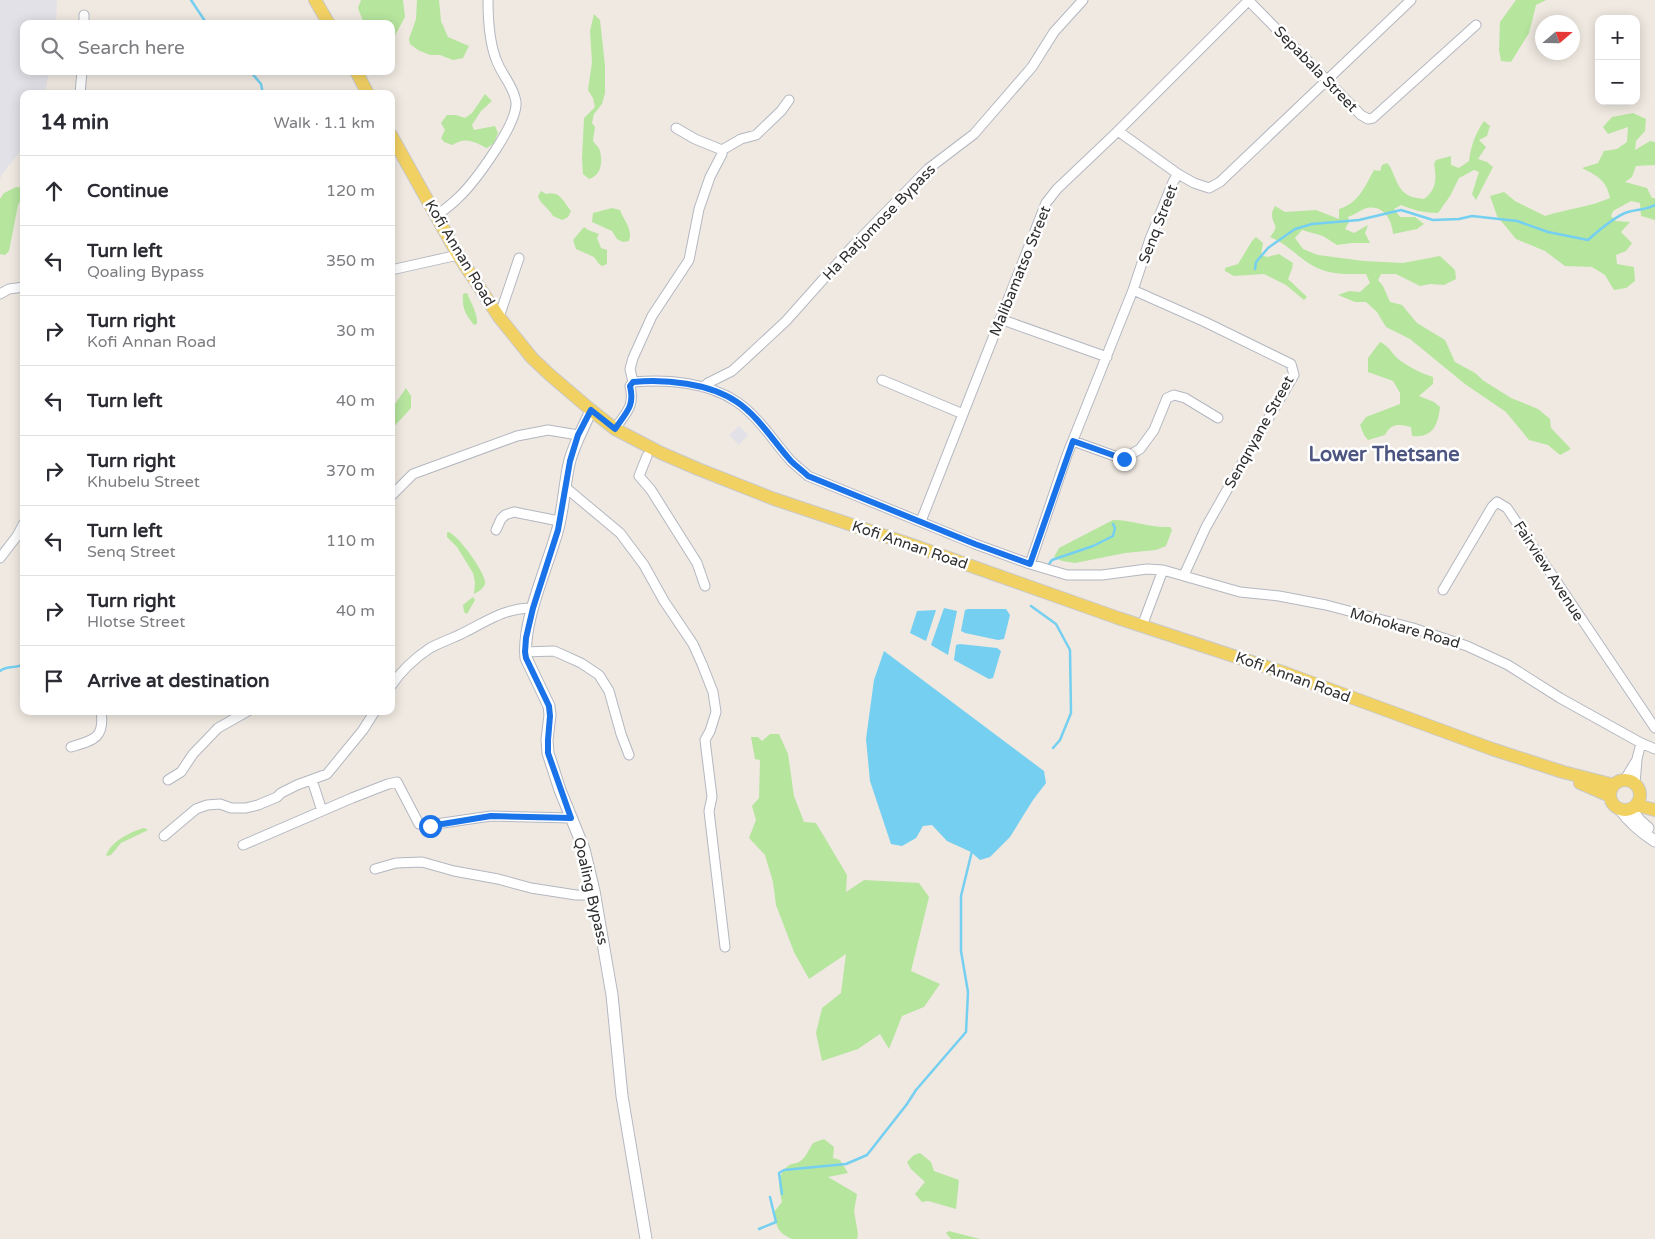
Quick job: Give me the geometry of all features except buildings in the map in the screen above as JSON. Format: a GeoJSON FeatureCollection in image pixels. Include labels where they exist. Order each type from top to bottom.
{"type":"FeatureCollection","features":[{"type":"Feature","properties":{"kind":"main road"},"geometry":{"type":"LineString","coordinates":[[316,0],[327,20]]}},
{"type":"Feature","properties":{"kind":"main road"},"geometry":{"type":"LineString","coordinates":[[358,75],[366,90]]}},
{"type":"Feature","properties":{"kind":"main road","name":"Kofi Annan Road"},"geometry":{"type":"LineString","coordinates":[[395,142],[458,255],[499,317],[532,358],[615,429],[661,453],[727,481],[1142,626],[1285,673],[1492,749],[1563,772],[1624,788],[1655,801]]}},
{"type":"Feature","properties":{"kind":"main road","name":"Qoaling Bypass"},"geometry":{"type":"LineString","coordinates":[[591,410],[578,435],[570,461],[560,522],[533,608],[526,638],[525,652],[526,658],[549,706],[548,753],[584,849],[594,891],[612,995],[622,1096],[646,1239]]}},
{"type":"Feature","properties":{"kind":"main road"},"geometry":{"type":"LineString","coordinates":[[1655,810],[1629,808],[1613,804],[1624,788],[1638,801],[1629,808],[1626,818],[1638,830],[1655,841]]}},
{"type":"Feature","properties":{"kind":"main road"},"geometry":{"type":"LineString","coordinates":[[1629,808],[1655,834]]}},
{"type":"Feature","properties":{"kind":"street"},"geometry":{"type":"LineString","coordinates":[[437,215],[458,198],[481,172],[499,144],[515,110],[516,102],[509,82],[497,63],[492,47],[488,0]]}},
{"type":"Feature","properties":{"kind":"street","name":"Ha Ratjomose Bypass"},"geometry":{"type":"LineString","coordinates":[[704,388],[708,383],[732,371],[786,321],[852,247],[928,170],[974,134],[1032,67],[1054,32],[1082,0]]}},
{"type":"Feature","properties":{"kind":"street","name":"Sepabala Street"},"geometry":{"type":"LineString","coordinates":[[1249,0],[1326,80],[1361,115],[1368,119],[1373,118],[1476,25]]}},
{"type":"Feature","properties":{"kind":"street","name":"Malibamatso Street"},"geometry":{"type":"LineString","coordinates":[[921,521],[1046,203],[1057,189],[1249,0]]}},
{"type":"Feature","properties":{"kind":"street","name":"Senq Street"},"geometry":{"type":"LineString","coordinates":[[1030,564],[1073,441],[1133,290],[1150,239],[1178,174],[1194,183],[1209,188],[1220,182],[1412,0]]}},
{"type":"Feature","properties":{"kind":"street"},"geometry":{"type":"LineString","coordinates":[[80,90],[82,75]]}},
{"type":"Feature","properties":{"kind":"street"},"geometry":{"type":"LineString","coordinates":[[615,429],[628,411],[633,396],[630,386],[633,382],[630,369],[652,316],[689,260],[699,209],[722,150],[740,139],[756,135],[781,111],[789,100]]}},
{"type":"Feature","properties":{"kind":"street"},"geometry":{"type":"LineString","coordinates":[[676,128],[695,139],[722,150]]}},
{"type":"Feature","properties":{"kind":"street"},"geometry":{"type":"LineString","coordinates":[[1118,131],[1178,174]]}},
{"type":"Feature","properties":{"kind":"street"},"geometry":{"type":"LineString","coordinates":[[395,269],[458,255]]}},
{"type":"Feature","properties":{"kind":"street"},"geometry":{"type":"LineString","coordinates":[[499,317],[519,258]]}},
{"type":"Feature","properties":{"kind":"street"},"geometry":{"type":"LineString","coordinates":[[0,294],[9,289],[20,288]]}},
{"type":"Feature","properties":{"kind":"street","name":"Senqnyane Street"},"geometry":{"type":"LineString","coordinates":[[1133,290],[1206,322],[1291,364],[1294,375],[1206,527],[1184,575]]}},
{"type":"Feature","properties":{"kind":"street"},"geometry":{"type":"LineString","coordinates":[[1000,318],[1107,357]]}},
{"type":"Feature","properties":{"kind":"street"},"geometry":{"type":"LineString","coordinates":[[882,380],[962,414]]}},
{"type":"Feature","properties":{"kind":"street","name":"Mohokare Road"},"geometry":{"type":"LineString","coordinates":[[633,382],[670,382],[704,388],[722,394],[736,402],[758,421],[792,462],[808,476],[975,544],[1030,564],[1067,575],[1102,575],[1147,569],[1164,570],[1240,592],[1278,596],[1326,605],[1413,628],[1468,646],[1508,666],[1560,698],[1655,749]]}},
{"type":"Feature","properties":{"kind":"street"},"geometry":{"type":"LineString","coordinates":[[1073,441],[1124,459],[1140,449],[1154,430],[1167,398],[1174,395],[1185,398],[1218,418]]}},
{"type":"Feature","properties":{"kind":"street"},"geometry":{"type":"LineString","coordinates":[[395,492],[413,474],[517,436],[548,430],[578,435]]}},
{"type":"Feature","properties":{"kind":"street"},"geometry":{"type":"LineString","coordinates":[[647,456],[639,476],[651,490],[697,562],[705,586]]}},
{"type":"Feature","properties":{"kind":"street"},"geometry":{"type":"LineString","coordinates":[[566,487],[620,534],[644,565],[664,601],[693,644],[713,692],[716,712],[705,740],[712,797],[709,811],[725,948]]}},
{"type":"Feature","properties":{"kind":"street","name":"Fairview Avenue"},"geometry":{"type":"LineString","coordinates":[[1443,590],[1492,507],[1497,502],[1507,508],[1655,728]]}},
{"type":"Feature","properties":{"kind":"street"},"geometry":{"type":"LineString","coordinates":[[496,530],[505,515],[514,512],[560,522]]}},
{"type":"Feature","properties":{"kind":"street"},"geometry":{"type":"LineString","coordinates":[[0,558],[20,530]]}},
{"type":"Feature","properties":{"kind":"street"},"geometry":{"type":"LineString","coordinates":[[1142,626],[1164,570]]}},
{"type":"Feature","properties":{"kind":"street"},"geometry":{"type":"LineString","coordinates":[[395,679],[430,648],[464,633],[501,613],[520,608],[533,608]]}},
{"type":"Feature","properties":{"kind":"street"},"geometry":{"type":"LineString","coordinates":[[525,652],[554,652],[561,654],[581,663],[599,676],[609,690],[629,755]]}},
{"type":"Feature","properties":{"kind":"street"},"geometry":{"type":"LineString","coordinates":[[71,747],[89,742],[100,733],[103,723],[102,715]]}},
{"type":"Feature","properties":{"kind":"street"},"geometry":{"type":"LineString","coordinates":[[168,780],[181,772],[193,754],[218,728],[241,715]]}},
{"type":"Feature","properties":{"kind":"street"},"geometry":{"type":"LineString","coordinates":[[164,836],[196,809],[207,805],[220,804],[231,808],[252,807],[278,797],[281,793],[297,785],[327,774],[363,730],[372,715]]}},
{"type":"Feature","properties":{"kind":"street"},"geometry":{"type":"LineString","coordinates":[[1624,788],[1637,758],[1641,743]]}},
{"type":"Feature","properties":{"kind":"street"},"geometry":{"type":"LineString","coordinates":[[312,780],[322,811]]}},
{"type":"Feature","properties":{"kind":"street"},"geometry":{"type":"LineString","coordinates":[[243,845],[388,784],[397,782],[419,824],[430,826],[491,816],[571,818]]}},
{"type":"Feature","properties":{"kind":"street"},"geometry":{"type":"LineString","coordinates":[[375,868],[396,862],[422,862],[454,871],[492,877],[531,888],[576,895],[584,895],[594,891]]}},
{"type":"Feature","properties":{"kind":"shaded area"},"geometry":{"type":"Polygon","coordinates":[[[0,0],[57,0],[56,20],[20,20],[20,75],[48,75],[46,90],[20,90],[20,152],[2,174],[0,180],[0,0]]]}},
{"type":"Feature","properties":{"kind":"shaded area"},"geometry":{"type":"Polygon","coordinates":[[[739,426],[748,435],[739,445],[729,435],[739,426]]]}},
{"type":"Feature","properties":{"kind":"green space"},"geometry":{"type":"Polygon","coordinates":[[[361,0],[403,0],[405,17],[395,35],[395,20],[362,20],[358,8],[361,0]]]}},
{"type":"Feature","properties":{"kind":"green space"},"geometry":{"type":"Polygon","coordinates":[[[417,0],[439,0],[441,21],[448,37],[469,46],[463,58],[453,60],[440,55],[430,55],[410,44],[409,39],[416,19],[417,0]]]}},
{"type":"Feature","properties":{"kind":"green space"},"geometry":{"type":"Polygon","coordinates":[[[1516,0],[1546,0],[1536,5],[1529,33],[1511,62],[1501,61],[1499,50],[1500,22],[1516,0]]]}},
{"type":"Feature","properties":{"kind":"green space"},"geometry":{"type":"Polygon","coordinates":[[[594,14],[600,20],[605,66],[605,93],[602,104],[594,114],[592,123],[595,127],[593,141],[601,155],[601,164],[599,172],[589,179],[583,174],[582,159],[584,118],[595,107],[593,98],[588,90],[592,62],[590,31],[594,14]]]}},
{"type":"Feature","properties":{"kind":"green space"},"geometry":{"type":"Polygon","coordinates":[[[485,94],[492,101],[481,111],[472,125],[474,130],[495,126],[498,133],[494,143],[487,148],[466,140],[452,145],[444,142],[441,138],[445,130],[441,123],[447,115],[465,118],[472,113],[485,94]]]}},
{"type":"Feature","properties":{"kind":"green space"},"geometry":{"type":"Polygon","coordinates":[[[1633,113],[1646,119],[1645,131],[1636,141],[1635,150],[1650,141],[1655,142],[1655,165],[1636,166],[1632,177],[1625,182],[1647,188],[1652,198],[1655,198],[1655,220],[1641,216],[1640,203],[1631,201],[1613,211],[1611,216],[1616,221],[1630,222],[1621,232],[1632,243],[1626,251],[1616,255],[1617,264],[1634,267],[1635,281],[1626,288],[1614,290],[1605,275],[1592,267],[1565,266],[1545,251],[1516,239],[1497,216],[1490,196],[1504,192],[1515,201],[1545,216],[1594,204],[1610,198],[1603,182],[1582,168],[1598,163],[1604,151],[1617,149],[1627,142],[1628,127],[1608,134],[1603,127],[1612,117],[1633,113]]]}},
{"type":"Feature","properties":{"kind":"green space"},"geometry":{"type":"Polygon","coordinates":[[[1484,121],[1490,126],[1487,136],[1479,140],[1486,147],[1478,159],[1487,162],[1493,167],[1476,200],[1472,194],[1479,172],[1474,170],[1459,178],[1450,196],[1438,213],[1419,211],[1401,205],[1394,209],[1400,217],[1415,217],[1424,224],[1417,229],[1393,234],[1389,219],[1382,211],[1367,208],[1348,217],[1349,222],[1345,229],[1354,233],[1368,225],[1365,233],[1370,243],[1337,245],[1323,236],[1302,230],[1295,238],[1303,249],[1318,255],[1364,261],[1403,263],[1440,256],[1455,270],[1456,279],[1444,285],[1430,284],[1420,286],[1396,274],[1381,274],[1378,280],[1383,286],[1390,302],[1402,305],[1417,323],[1445,340],[1455,362],[1475,373],[1511,398],[1538,409],[1550,419],[1551,428],[1571,449],[1560,455],[1548,445],[1529,440],[1506,412],[1465,384],[1410,339],[1386,327],[1377,312],[1366,302],[1355,302],[1338,295],[1349,291],[1360,292],[1370,283],[1366,274],[1325,271],[1313,266],[1270,237],[1275,230],[1272,214],[1275,206],[1285,212],[1316,210],[1339,219],[1339,209],[1352,203],[1364,188],[1374,170],[1380,171],[1382,165],[1387,163],[1406,194],[1424,199],[1431,192],[1435,184],[1434,164],[1436,160],[1451,156],[1451,165],[1459,168],[1469,161],[1474,140],[1484,121]]]}},
{"type":"Feature","properties":{"kind":"green space"},"geometry":{"type":"Polygon","coordinates":[[[16,187],[20,188],[20,201],[9,251],[5,255],[0,254],[0,199],[4,193],[16,187]]]}},
{"type":"Feature","properties":{"kind":"green space"},"geometry":{"type":"Polygon","coordinates":[[[541,191],[561,197],[571,211],[568,217],[562,220],[553,216],[539,199],[538,196],[541,191]]]}},
{"type":"Feature","properties":{"kind":"green space"},"geometry":{"type":"Polygon","coordinates":[[[612,208],[620,210],[629,229],[629,241],[623,242],[617,239],[612,231],[592,222],[593,213],[612,208]]]}},
{"type":"Feature","properties":{"kind":"green space"},"geometry":{"type":"Polygon","coordinates":[[[584,227],[599,234],[597,238],[601,248],[607,250],[607,264],[602,266],[594,257],[576,249],[573,240],[584,227]]]}},
{"type":"Feature","properties":{"kind":"green space"},"geometry":{"type":"Polygon","coordinates":[[[1256,237],[1263,243],[1261,255],[1267,257],[1279,254],[1293,263],[1288,279],[1307,297],[1304,300],[1286,285],[1264,274],[1234,276],[1225,271],[1225,268],[1238,264],[1256,237]]]}},
{"type":"Feature","properties":{"kind":"green space"},"geometry":{"type":"Polygon","coordinates":[[[467,293],[476,316],[477,324],[474,325],[466,314],[463,303],[463,294],[467,293]]]}},
{"type":"Feature","properties":{"kind":"green space"},"geometry":{"type":"Polygon","coordinates":[[[1380,342],[1388,347],[1404,363],[1419,372],[1433,377],[1433,384],[1419,396],[1434,402],[1440,407],[1436,425],[1425,435],[1412,436],[1411,427],[1399,425],[1390,428],[1385,435],[1368,440],[1364,435],[1360,425],[1366,417],[1400,404],[1400,393],[1393,381],[1368,372],[1368,358],[1380,342]]]}},
{"type":"Feature","properties":{"kind":"green space"},"geometry":{"type":"Polygon","coordinates":[[[406,388],[411,396],[411,408],[395,426],[395,404],[406,388]]]}},
{"type":"Feature","properties":{"kind":"green space"},"geometry":{"type":"Polygon","coordinates":[[[1113,520],[1170,527],[1172,530],[1166,546],[1156,550],[1125,553],[1075,563],[1062,561],[1054,557],[1059,548],[1113,520]]]}},
{"type":"Feature","properties":{"kind":"green space"},"geometry":{"type":"Polygon","coordinates":[[[448,532],[458,539],[477,564],[485,580],[483,587],[474,594],[475,582],[473,573],[457,547],[447,537],[448,532]]]}},
{"type":"Feature","properties":{"kind":"green space"},"geometry":{"type":"Polygon","coordinates":[[[473,597],[475,600],[467,614],[464,612],[463,605],[473,597]]]}},
{"type":"Feature","properties":{"kind":"green space"},"geometry":{"type":"Polygon","coordinates":[[[770,734],[779,734],[788,754],[794,796],[804,822],[816,823],[847,875],[846,892],[864,880],[919,883],[929,897],[911,971],[940,984],[924,1007],[902,1016],[889,1049],[880,1034],[858,1049],[822,1061],[816,1033],[822,1008],[841,993],[846,954],[809,979],[794,952],[776,905],[773,882],[765,855],[749,838],[756,820],[752,806],[759,798],[760,760],[755,759],[751,737],[758,737],[762,741],[770,734]]]}},
{"type":"Feature","properties":{"kind":"green space"},"geometry":{"type":"Polygon","coordinates":[[[144,828],[148,830],[121,843],[111,855],[106,856],[116,842],[144,828]]]}},
{"type":"Feature","properties":{"kind":"green space"},"geometry":{"type":"Polygon","coordinates":[[[824,1139],[834,1147],[833,1158],[840,1160],[848,1173],[828,1177],[857,1194],[854,1211],[858,1234],[857,1239],[792,1239],[783,1234],[777,1226],[774,1212],[782,1202],[779,1188],[780,1178],[784,1170],[789,1165],[798,1163],[804,1158],[813,1143],[824,1139]]]}},
{"type":"Feature","properties":{"kind":"green space"},"geometry":{"type":"Polygon","coordinates":[[[920,1153],[931,1162],[934,1171],[959,1180],[956,1209],[928,1201],[922,1202],[915,1194],[925,1182],[911,1169],[907,1162],[914,1155],[920,1153]]]}},
{"type":"Feature","properties":{"kind":"green space"},"geometry":{"type":"Polygon","coordinates":[[[949,1231],[980,1239],[951,1239],[946,1233],[949,1231]]]}},
{"type":"Feature","properties":{"kind":"water"},"geometry":{"type":"Polygon","coordinates":[[[944,608],[957,611],[948,655],[931,645],[944,608]]]}},
{"type":"Feature","properties":{"kind":"water"},"geometry":{"type":"Polygon","coordinates":[[[1006,609],[1010,615],[1004,639],[998,640],[961,631],[965,610],[1006,609]]]}},
{"type":"Feature","properties":{"kind":"water"},"geometry":{"type":"Polygon","coordinates":[[[936,610],[926,641],[910,633],[917,611],[936,610]]]}},
{"type":"Feature","properties":{"kind":"water"},"geometry":{"type":"Polygon","coordinates":[[[956,645],[997,648],[1001,651],[993,678],[989,679],[954,660],[956,645]]]}},
{"type":"Feature","properties":{"kind":"water"},"geometry":{"type":"Polygon","coordinates":[[[884,651],[1044,771],[1046,783],[1010,837],[990,857],[980,860],[971,852],[947,841],[932,825],[923,826],[916,838],[902,846],[891,844],[870,781],[866,739],[874,680],[884,651]]]}},
{"type":"Feature","properties":{"kind":"waterway"},"geometry":{"type":"LineString","coordinates":[[191,0],[204,20]]}},
{"type":"Feature","properties":{"kind":"waterway"},"geometry":{"type":"LineString","coordinates":[[253,75],[261,84],[262,90]]}},
{"type":"Feature","properties":{"kind":"waterway"},"geometry":{"type":"LineString","coordinates":[[1255,269],[1256,262],[1268,248],[1295,229],[1312,224],[1359,220],[1401,210],[1433,220],[1459,219],[1472,216],[1517,221],[1548,232],[1588,240],[1607,224],[1623,214],[1655,205]]}},
{"type":"Feature","properties":{"kind":"waterway"},"geometry":{"type":"LineString","coordinates":[[1047,567],[1052,560],[1093,546],[1113,536],[1115,528],[1113,524]]}},
{"type":"Feature","properties":{"kind":"waterway"},"geometry":{"type":"LineString","coordinates":[[1031,606],[1056,624],[1070,650],[1071,713],[1060,740],[1053,748]]}},
{"type":"Feature","properties":{"kind":"waterway"},"geometry":{"type":"LineString","coordinates":[[0,671],[20,665]]}},
{"type":"Feature","properties":{"kind":"waterway"},"geometry":{"type":"LineString","coordinates":[[782,1194],[779,1173],[784,1170],[846,1164],[867,1155],[916,1090],[966,1032],[968,992],[961,951],[961,896],[972,851]]}},
{"type":"Feature","properties":{"kind":"waterway"},"geometry":{"type":"LineString","coordinates":[[759,1229],[776,1222],[770,1197]]}},
{"type":"Feature","properties":{"kind":"district","name":"Lower Thetsane"},"geometry":{"type":"Point","coordinates":[1384,455]}},
{"type":"Feature","properties":{"kind":"route"},"geometry":{"type":"LineString","coordinates":[[430,826],[491,816],[571,818],[548,753],[549,706],[526,658],[526,638],[533,608],[558,530],[570,461],[578,435],[587,421],[591,410],[615,429],[628,411],[633,396],[630,386],[633,382],[670,382],[704,388],[722,394],[736,402],[758,421],[792,462],[808,476],[975,544],[1030,564],[1073,441],[1124,459]]}}]}
